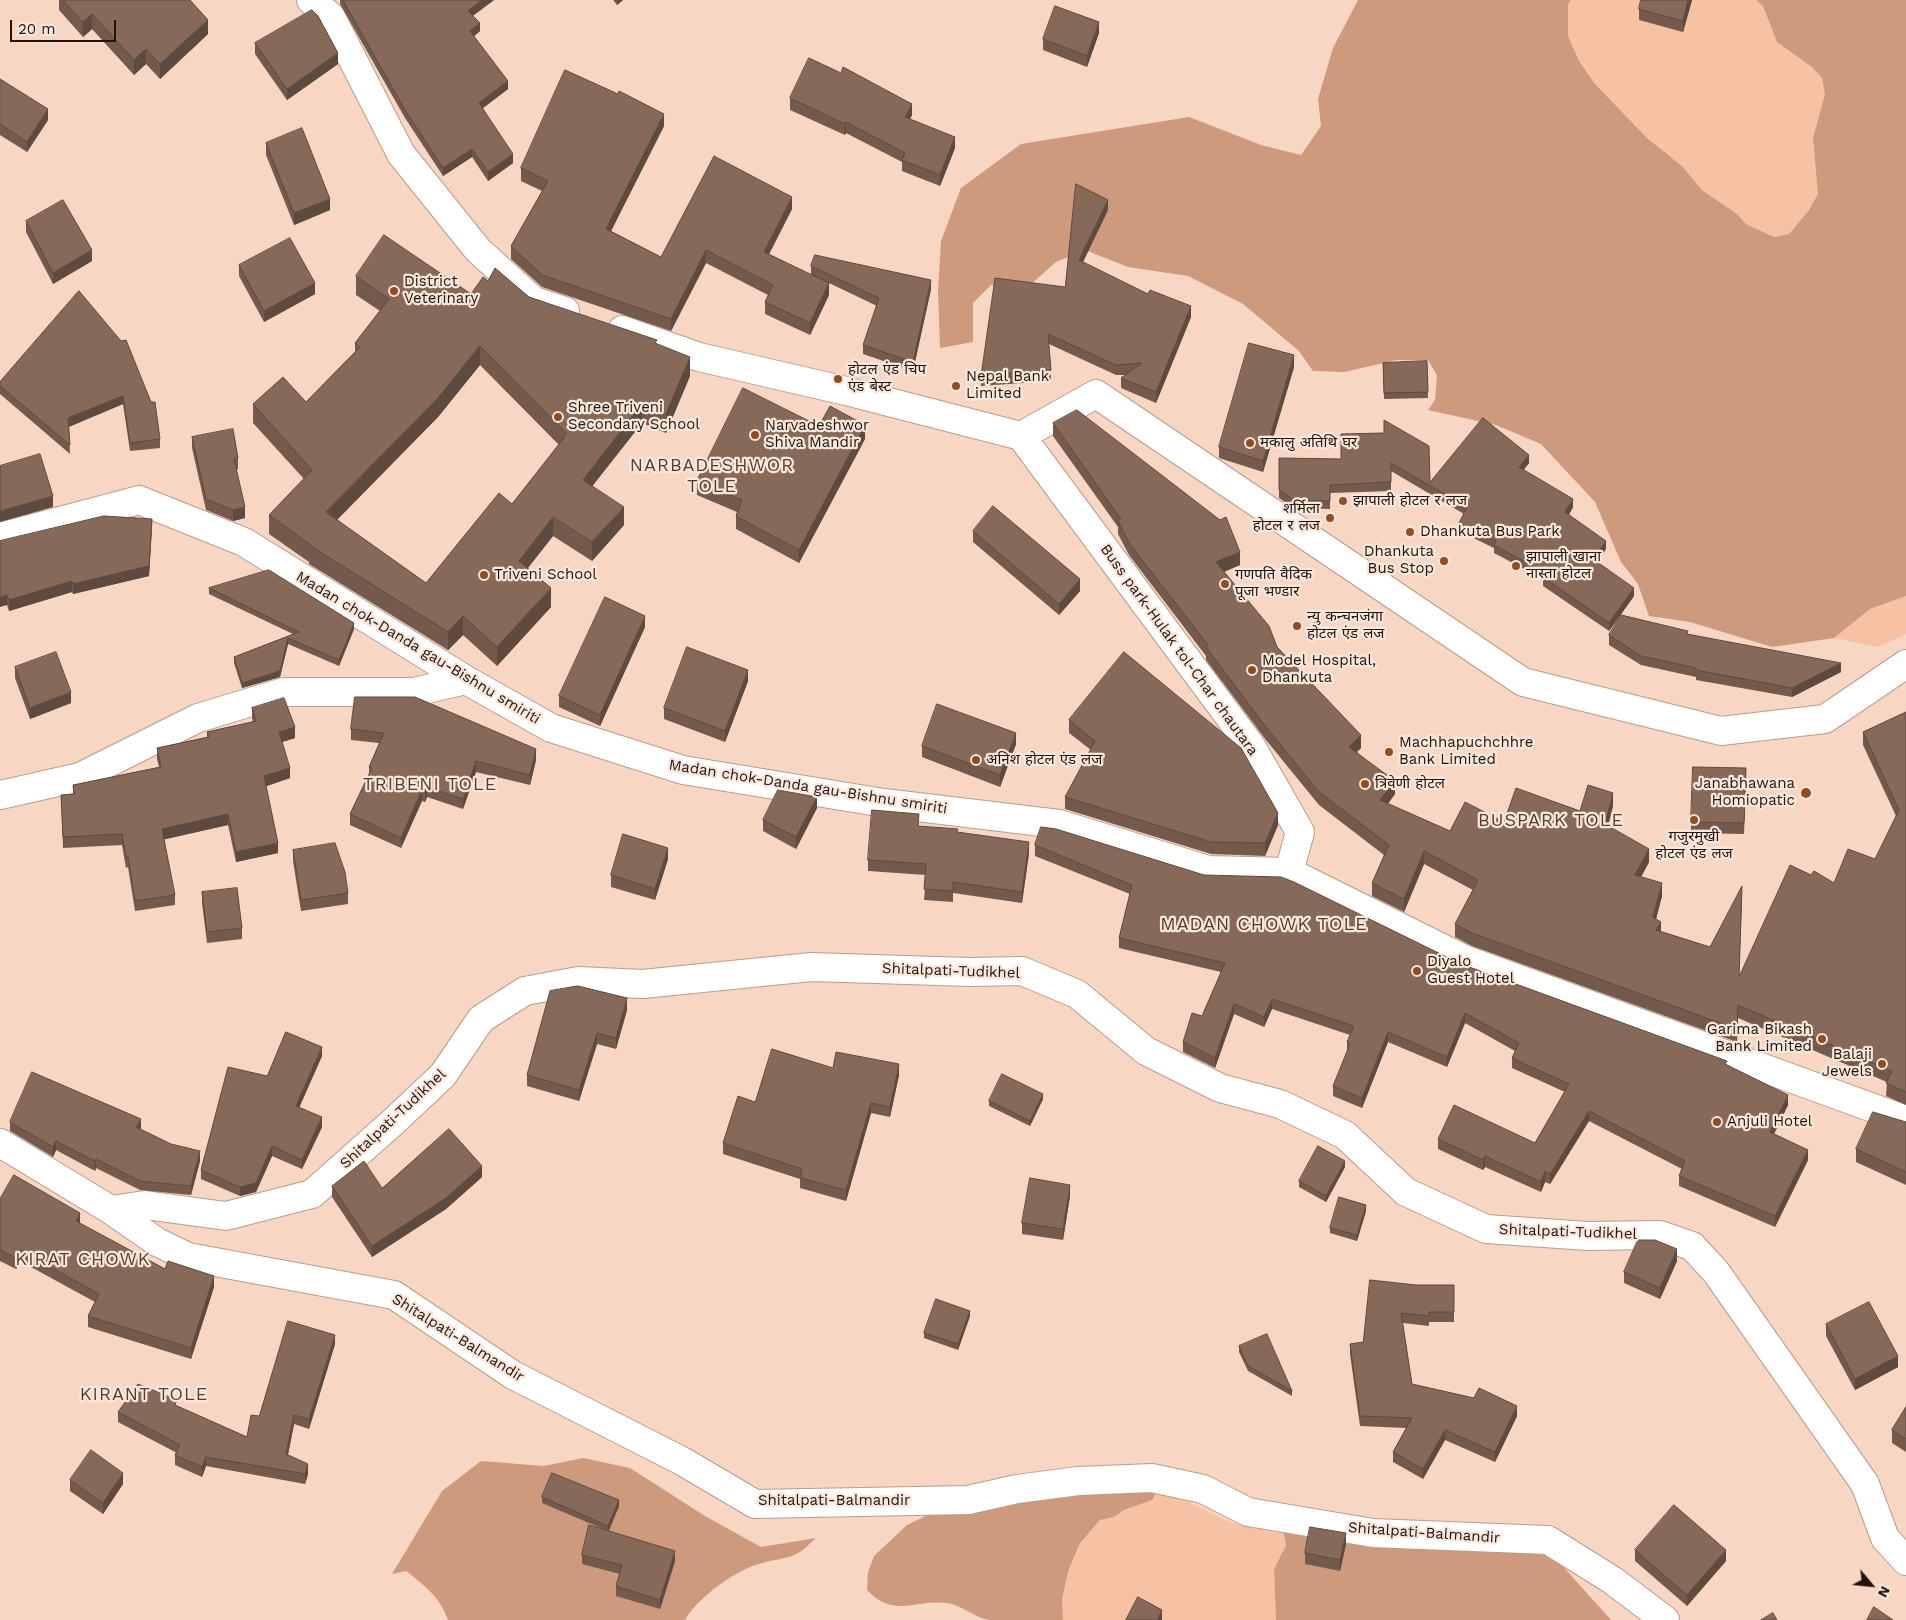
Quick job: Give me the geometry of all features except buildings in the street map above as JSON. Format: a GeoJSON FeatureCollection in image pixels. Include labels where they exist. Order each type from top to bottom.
{"type":"FeatureCollection","features":[{"type":"Feature","properties":{"kind":"street"},"geometry":{"type":"LineString","coordinates":[[311,0],[331,17],[401,154],[478,250],[534,300],[700,356],[846,390],[1021,436],[1096,394],[1523,682],[1721,730],[1825,719],[1906,664]]}},
{"type":"Feature","properties":{"kind":"street","name":"Buss park-Hulak tol-Char chautara"},"geometry":{"type":"LineString","coordinates":[[1021,436],[1251,746],[1300,832],[1289,872]]}},
{"type":"Feature","properties":{"kind":"street","name":"Madan chok-Danda gau-Bishnu smiriti"},"geometry":{"type":"LineString","coordinates":[[0,537],[138,500],[244,542],[466,680],[552,728],[683,770],[884,802],[1058,824],[1208,870],[1289,872]]}},
{"type":"Feature","properties":{"kind":"street"},"geometry":{"type":"LineString","coordinates":[[0,795],[80,777],[198,718],[284,692],[414,692],[466,680]]}},
{"type":"Feature","properties":{"kind":"street"},"geometry":{"type":"LineString","coordinates":[[1289,872],[1466,960],[1906,1120]]}},
{"type":"Feature","properties":{"kind":"street","name":"Shitalpati-Tudikhel"},"geometry":{"type":"LineString","coordinates":[[111,1210],[145,1205],[226,1216],[312,1194],[394,1122],[442,1075],[481,1019],[525,991],[578,981],[644,984],[812,967],[970,972],[1022,971],[1077,994],[1146,1051],[1220,1088],[1280,1104],[1345,1135],[1406,1192],[1486,1228],[1588,1236],[1660,1234],[1692,1246],[1716,1272],[1864,1484],[1885,1538],[1906,1561]]}},
{"type":"Feature","properties":{"kind":"street","name":"Shitalpati-Balmandir"},"geometry":{"type":"LineString","coordinates":[[0,1143],[111,1210],[157,1242],[188,1257],[394,1295],[513,1375],[682,1461],[755,1504],[968,1500],[1017,1489],[1078,1481],[1152,1478],[1204,1489],[1248,1512],[1374,1533],[1548,1540],[1612,1580],[1665,1620]]}},
{"type":"Feature","properties":{"kind":"shaded area"},"geometry":{"type":"Polygon","coordinates":[[[1358,0],[1571,0],[1568,4],[1568,36],[1579,61],[1595,84],[1647,138],[1683,167],[1702,190],[1737,214],[1746,224],[1774,237],[1789,234],[1809,210],[1818,194],[1813,138],[1825,94],[1822,78],[1812,67],[1777,42],[1763,6],[1756,0],[1906,0],[1906,596],[1870,609],[1834,638],[1772,647],[1690,622],[1649,616],[1638,584],[1621,562],[1595,502],[1541,444],[1496,425],[1428,410],[1435,400],[1437,375],[1428,360],[1397,360],[1344,372],[1313,371],[1299,351],[1243,304],[1188,276],[1128,267],[1085,250],[1056,262],[1030,285],[991,285],[973,303],[973,342],[940,348],[938,291],[941,241],[961,188],[1021,144],[1189,117],[1261,145],[1301,155],[1321,126],[1318,99],[1333,48],[1358,0]]]}},
{"type":"Feature","properties":{"kind":"shaded area"},"geometry":{"type":"Polygon","coordinates":[[[1571,0],[1756,0],[1763,6],[1777,42],[1812,67],[1822,78],[1825,94],[1813,138],[1818,194],[1809,210],[1789,234],[1774,237],[1746,224],[1737,214],[1702,190],[1683,167],[1647,138],[1595,84],[1579,61],[1568,36],[1568,4],[1571,0]]]}},
{"type":"Feature","properties":{"kind":"shaded area"},"geometry":{"type":"Polygon","coordinates":[[[1906,596],[1906,634],[1878,647],[1834,638],[1870,609],[1906,596]]]}},
{"type":"Feature","properties":{"kind":"shaded area"},"geometry":{"type":"Polygon","coordinates":[[[583,1458],[630,1468],[705,1516],[761,1547],[816,1538],[797,1554],[752,1566],[741,1571],[708,1594],[685,1620],[448,1620],[441,1605],[419,1581],[406,1571],[392,1574],[442,1491],[481,1461],[544,1466],[583,1458]]]}},
{"type":"Feature","properties":{"kind":"shaded area"},"geometry":{"type":"Polygon","coordinates":[[[1159,1488],[1232,1523],[1283,1530],[1286,1545],[1274,1569],[1276,1620],[1063,1620],[1062,1599],[1069,1569],[1080,1543],[1100,1520],[1114,1517],[1124,1510],[1152,1500],[1159,1488]]]}},
{"type":"Feature","properties":{"kind":"shaded area"},"geometry":{"type":"Polygon","coordinates":[[[1159,1488],[1152,1500],[1124,1510],[1114,1517],[1100,1520],[1080,1543],[1069,1569],[1062,1599],[1063,1620],[989,1620],[947,1603],[935,1602],[896,1606],[877,1599],[867,1590],[868,1572],[874,1556],[907,1525],[969,1495],[1159,1488]]]}},
{"type":"Feature","properties":{"kind":"shaded area"},"geometry":{"type":"Polygon","coordinates":[[[1283,1530],[1550,1552],[1611,1620],[1276,1620],[1274,1569],[1286,1545],[1283,1530]]]}},
{"type":"Feature","properties":{"kind":"place","name":"District Veterinary"},"geometry":{"type":"Point","coordinates":[394,291]}},
{"type":"Feature","properties":{"kind":"place","name":"होटल एंड चिप एंड बेस्ट"},"geometry":{"type":"Point","coordinates":[838,379]}},
{"type":"Feature","properties":{"kind":"place","name":"Nepal Bank Limited"},"geometry":{"type":"Point","coordinates":[956,386]}},
{"type":"Feature","properties":{"kind":"place","name":"Shree Triveni Secondary School"},"geometry":{"type":"Point","coordinates":[558,417]}},
{"type":"Feature","properties":{"kind":"place","name":"Narvadeshwor Shiva Mandir"},"geometry":{"type":"Point","coordinates":[755,435]}},
{"type":"Feature","properties":{"kind":"place","name":"मकालु अतिथि घर"},"geometry":{"type":"Point","coordinates":[1250,443]}},
{"type":"Feature","properties":{"kind":"place","name":"झापाली होटल र लज"},"geometry":{"type":"Point","coordinates":[1343,501]}},
{"type":"Feature","properties":{"kind":"place","name":"शर्मिला होटल र लज"},"geometry":{"type":"Point","coordinates":[1330,518]}},
{"type":"Feature","properties":{"kind":"place","name":"Dhankuta Bus Park"},"geometry":{"type":"Point","coordinates":[1410,532]}},
{"type":"Feature","properties":{"kind":"place","name":"Dhankuta Bus Stop"},"geometry":{"type":"Point","coordinates":[1444,561]}},
{"type":"Feature","properties":{"kind":"place","name":"झापाली खाना नास्ता होटल"},"geometry":{"type":"Point","coordinates":[1516,566]}},
{"type":"Feature","properties":{"kind":"place","name":"Triveni School"},"geometry":{"type":"Point","coordinates":[484,575]}},
{"type":"Feature","properties":{"kind":"place","name":"गणपति वैदिक पूजा भण्डार"},"geometry":{"type":"Point","coordinates":[1225,584]}},
{"type":"Feature","properties":{"kind":"place","name":"न्यु कन्चनजंगा होटल एंड लज"},"geometry":{"type":"Point","coordinates":[1297,626]}},
{"type":"Feature","properties":{"kind":"place","name":"Model Hospital, Dhankuta"},"geometry":{"type":"Point","coordinates":[1252,670]}},
{"type":"Feature","properties":{"kind":"place","name":"Machhapuchchhre Bank Limited"},"geometry":{"type":"Point","coordinates":[1389,752]}},
{"type":"Feature","properties":{"kind":"place","name":"अनिश होटल एंड लज"},"geometry":{"type":"Point","coordinates":[976,760]}},
{"type":"Feature","properties":{"kind":"place","name":"त्रिवेणी होटल"},"geometry":{"type":"Point","coordinates":[1365,784]}},
{"type":"Feature","properties":{"kind":"place","name":"Janabhawana Homiopatic"},"geometry":{"type":"Point","coordinates":[1806,793]}},
{"type":"Feature","properties":{"kind":"place","name":"गजुरमुखी होटल एंड लज"},"geometry":{"type":"Point","coordinates":[1694,820]}},
{"type":"Feature","properties":{"kind":"place","name":"Diyalo Guest Hotel"},"geometry":{"type":"Point","coordinates":[1417,971]}},
{"type":"Feature","properties":{"kind":"place","name":"Garima Bikash Bank Limited"},"geometry":{"type":"Point","coordinates":[1822,1039]}},
{"type":"Feature","properties":{"kind":"place","name":"Balaji Jewels"},"geometry":{"type":"Point","coordinates":[1882,1064]}},
{"type":"Feature","properties":{"kind":"place","name":"Anjuli Hotel"},"geometry":{"type":"Point","coordinates":[1717,1122]}},
{"type":"Feature","properties":{"kind":"district","name":"NARBADESHWOR TOLE"},"geometry":{"type":"Point","coordinates":[712,476]}},
{"type":"Feature","properties":{"kind":"district","name":"TRIBENI TOLE"},"geometry":{"type":"Point","coordinates":[430,785]}},
{"type":"Feature","properties":{"kind":"district","name":"BUSPARK TOLE"},"geometry":{"type":"Point","coordinates":[1551,821]}},
{"type":"Feature","properties":{"kind":"district","name":"MADAN CHOWK TOLE"},"geometry":{"type":"Point","coordinates":[1264,925]}},
{"type":"Feature","properties":{"kind":"district","name":"KIRAT CHOWK"},"geometry":{"type":"Point","coordinates":[83,1260]}},
{"type":"Feature","properties":{"kind":"district","name":"KIRANT TOLE"},"geometry":{"type":"Point","coordinates":[144,1395]}}]}
